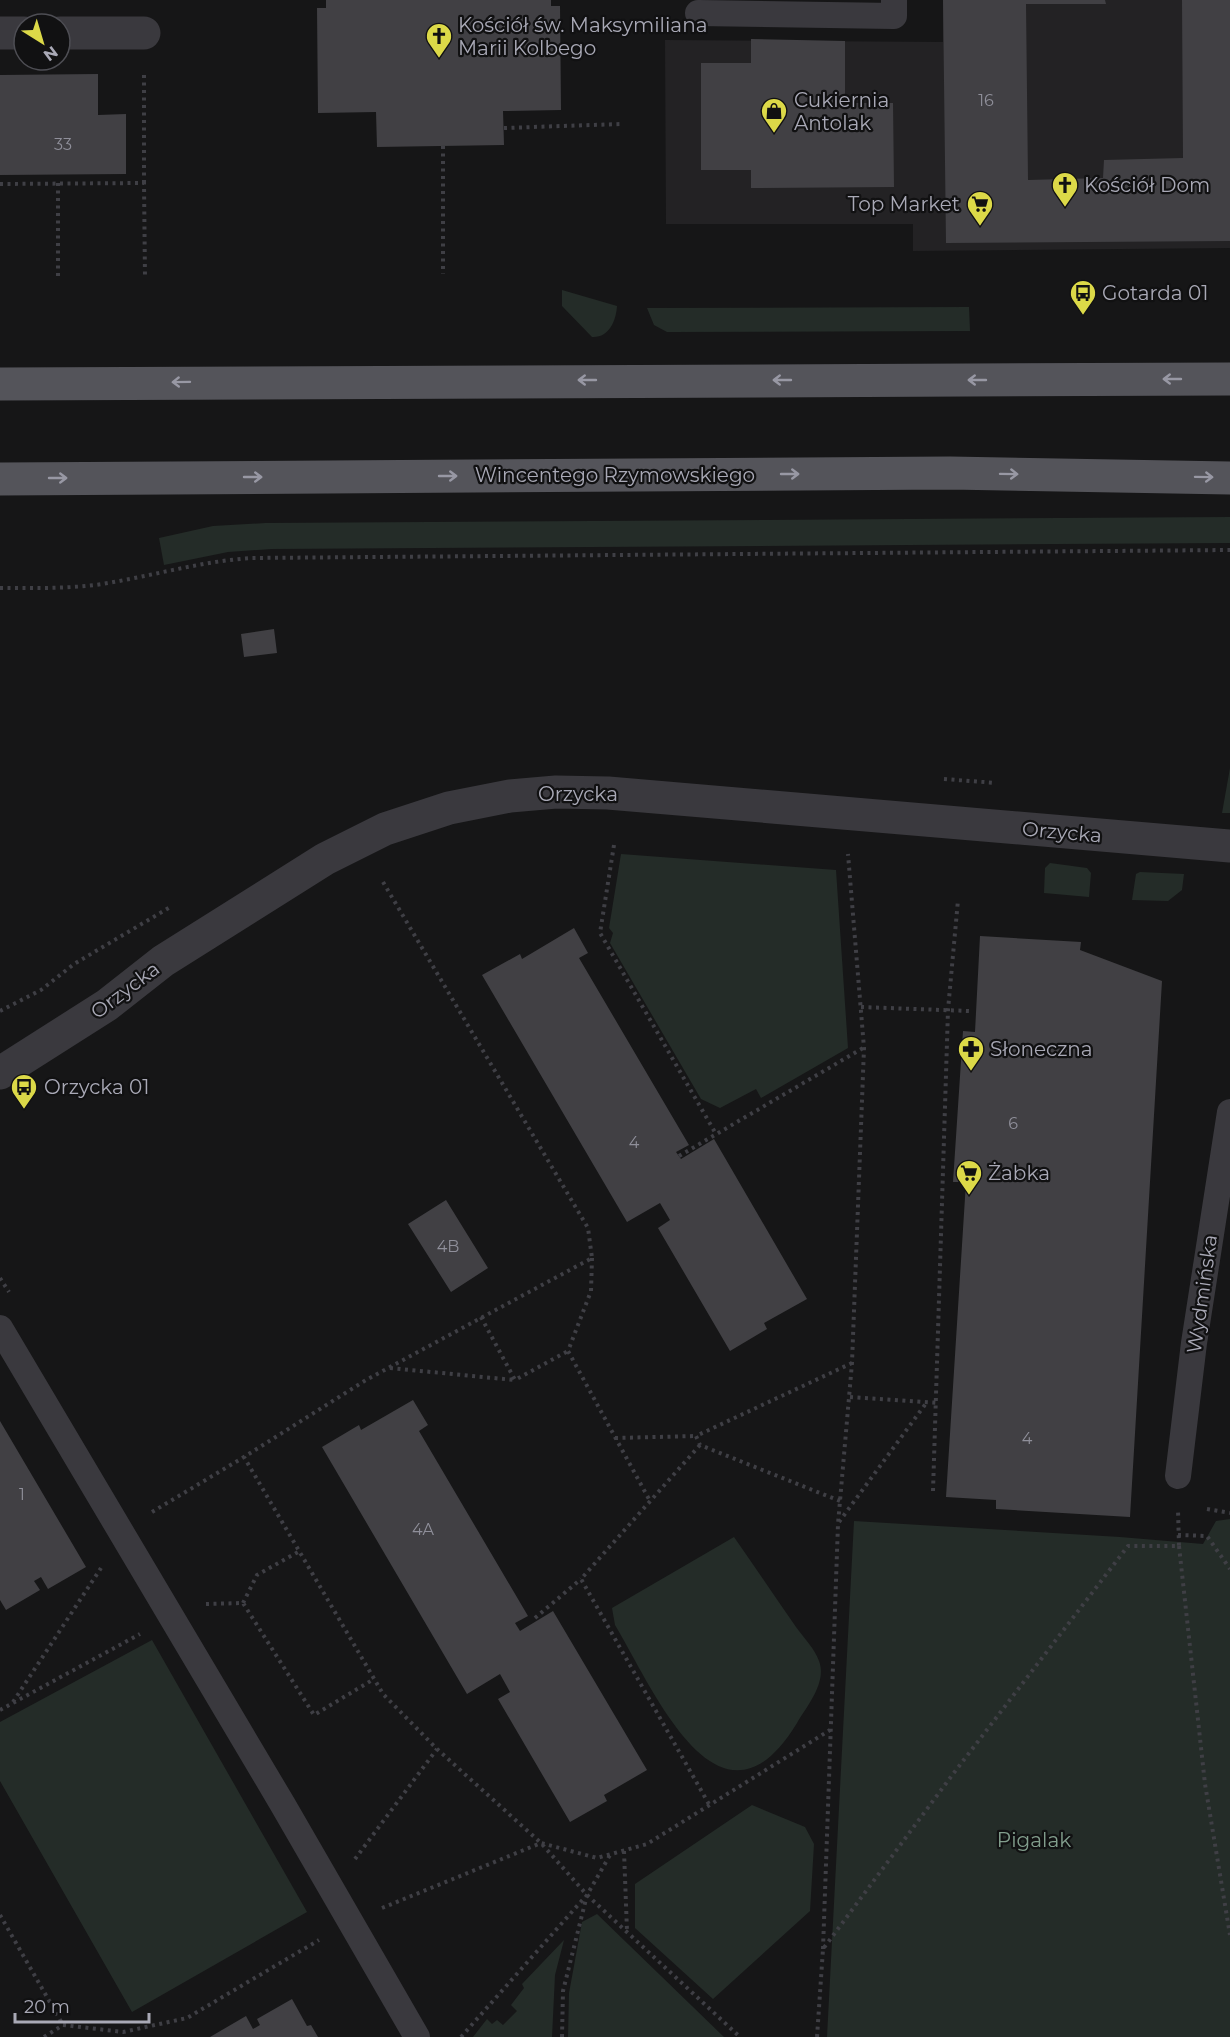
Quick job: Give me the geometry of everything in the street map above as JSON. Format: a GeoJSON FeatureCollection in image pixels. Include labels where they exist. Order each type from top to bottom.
{"type":"FeatureCollection","features":[{"type":"Feature","properties":{"kind":"main road"},"geometry":{"type":"LineString","coordinates":[[0,384],[1230,379]]}},
{"type":"Feature","properties":{"kind":"main road","name":"Wincentego Rzymowskiego"},"geometry":{"type":"LineString","coordinates":[[0,479],[939,473],[1230,478]]}},
{"type":"Feature","properties":{"kind":"street"},"geometry":{"type":"LineString","coordinates":[[72,33],[144,33]]}},
{"type":"Feature","properties":{"kind":"street","name":"Orzycka"},"geometry":{"type":"LineString","coordinates":[[0,1074],[107,1005],[163,961],[325,859],[385,829],[449,808],[510,796],[566,792],[608,793],[1230,846]]}},
{"type":"Feature","properties":{"kind":"lane"},"geometry":{"type":"LineString","coordinates":[[698,13],[894,16],[894,0]]}},
{"type":"Feature","properties":{"kind":"lane","name":"Wydmińska"},"geometry":{"type":"LineString","coordinates":[[1178,1476],[1194,1343],[1230,1112]]}},
{"type":"Feature","properties":{"kind":"lane"},"geometry":{"type":"LineString","coordinates":[[0,1328],[351,1921],[417,2037]]}},
{"type":"Feature","properties":{"kind":"path"},"geometry":{"type":"LineString","coordinates":[[144,33],[145,278]]}},
{"type":"Feature","properties":{"kind":"path"},"geometry":{"type":"LineString","coordinates":[[504,128],[621,124]]}},
{"type":"Feature","properties":{"kind":"path"},"geometry":{"type":"LineString","coordinates":[[442,146],[443,274]]}},
{"type":"Feature","properties":{"kind":"path"},"geometry":{"type":"LineString","coordinates":[[58,183],[58,279]]}},
{"type":"Feature","properties":{"kind":"path"},"geometry":{"type":"LineString","coordinates":[[0,184],[144,183]]}},
{"type":"Feature","properties":{"kind":"path"},"geometry":{"type":"LineString","coordinates":[[0,588],[90,585],[227,560],[252,558],[1230,550]]}},
{"type":"Feature","properties":{"kind":"path"},"geometry":{"type":"LineString","coordinates":[[817,2037],[823,1949],[838,1524],[852,1363],[864,1048],[846,812]]}},
{"type":"Feature","properties":{"kind":"path"},"geometry":{"type":"LineString","coordinates":[[614,845],[600,933],[716,1134]]}},
{"type":"Feature","properties":{"kind":"path"},"geometry":{"type":"LineString","coordinates":[[383,882],[588,1228],[592,1258],[591,1290],[568,1351],[515,1380],[388,1368]]}},
{"type":"Feature","properties":{"kind":"path"},"geometry":{"type":"LineString","coordinates":[[933,1491],[938,1403],[948,1010],[958,900]]}},
{"type":"Feature","properties":{"kind":"path"},"geometry":{"type":"LineString","coordinates":[[861,1007],[969,1011]]}},
{"type":"Feature","properties":{"kind":"path"},"geometry":{"type":"LineString","coordinates":[[679,1156],[864,1048]]}},
{"type":"Feature","properties":{"kind":"path"},"geometry":{"type":"LineString","coordinates":[[11,1704],[122,1536],[145,1526],[142,1518],[388,1368],[592,1258]]}},
{"type":"Feature","properties":{"kind":"path"},"geometry":{"type":"LineString","coordinates":[[481,1317],[515,1380]]}},
{"type":"Feature","properties":{"kind":"path"},"geometry":{"type":"LineString","coordinates":[[568,1351],[650,1501]]}},
{"type":"Feature","properties":{"kind":"path"},"geometry":{"type":"LineString","coordinates":[[615,1438],[696,1436],[852,1363]]}},
{"type":"Feature","properties":{"kind":"path"},"geometry":{"type":"LineString","coordinates":[[850,1397],[938,1403]]}},
{"type":"Feature","properties":{"kind":"path"},"geometry":{"type":"LineString","coordinates":[[838,1524],[927,1402]]}},
{"type":"Feature","properties":{"kind":"path"},"geometry":{"type":"LineString","coordinates":[[696,1436],[700,1445],[840,1501]]}},
{"type":"Feature","properties":{"kind":"path"},"geometry":{"type":"LineString","coordinates":[[535,1618],[581,1579],[700,1445]]}},
{"type":"Feature","properties":{"kind":"path"},"geometry":{"type":"LineString","coordinates":[[244,1457],[383,1694],[437,1749],[541,1843],[587,1895],[740,2037]]}},
{"type":"Feature","properties":{"kind":"path"},"geometry":{"type":"LineString","coordinates":[[1178,1476],[1178,1535],[1205,1784],[1230,1935]]}},
{"type":"Feature","properties":{"kind":"path"},"geometry":{"type":"LineString","coordinates":[[1207,1509],[1230,1513]]}},
{"type":"Feature","properties":{"kind":"path"},"geometry":{"type":"LineString","coordinates":[[1178,1535],[1207,1536],[1230,1569]]}},
{"type":"Feature","properties":{"kind":"path"},"geometry":{"type":"LineString","coordinates":[[823,1949],[953,1774],[1128,1546],[1179,1546]]}},
{"type":"Feature","properties":{"kind":"path"},"geometry":{"type":"LineString","coordinates":[[243,1603],[257,1575],[298,1552]]}},
{"type":"Feature","properties":{"kind":"path"},"geometry":{"type":"LineString","coordinates":[[581,1579],[710,1806]]}},
{"type":"Feature","properties":{"kind":"path"},"geometry":{"type":"LineString","coordinates":[[0,1710],[198,1604],[243,1603]]}},
{"type":"Feature","properties":{"kind":"path"},"geometry":{"type":"LineString","coordinates":[[243,1603],[314,1715],[374,1679]]}},
{"type":"Feature","properties":{"kind":"path"},"geometry":{"type":"LineString","coordinates":[[44,2037],[63,2025],[123,2032],[187,2018],[351,1921],[541,1843],[597,1858],[647,1844],[830,1730]]}},
{"type":"Feature","properties":{"kind":"path"},"geometry":{"type":"LineString","coordinates":[[332,1889],[437,1749]]}},
{"type":"Feature","properties":{"kind":"path"},"geometry":{"type":"LineString","coordinates":[[624,1851],[627,1932]]}},
{"type":"Feature","properties":{"kind":"path"},"geometry":{"type":"LineString","coordinates":[[461,2037],[587,1895],[610,1856]]}},
{"type":"Feature","properties":{"kind":"path"},"geometry":{"type":"LineString","coordinates":[[562,2037],[563,1991],[587,1895]]}},
{"type":"Feature","properties":{"kind":"path"},"geometry":{"type":"LineString","coordinates":[[0,1915],[63,2025]]}},
{"type":"Feature","properties":{"kind":"path"},"geometry":{"type":"LineString","coordinates":[[123,2032],[125,2037]]}},
{"type":"Feature","properties":{"kind":"shaded area"},"geometry":{"type":"Polygon","coordinates":[[[943,0],[1230,0],[1230,248],[913,251],[913,224],[666,224],[665,40],[943,42],[943,0]]]}},
{"type":"Feature","properties":{"kind":"green space"},"geometry":{"type":"Polygon","coordinates":[[[562,290],[617,306],[613,323],[607,332],[598,337],[592,337],[562,306],[562,290]]]}},
{"type":"Feature","properties":{"kind":"green space"},"geometry":{"type":"Polygon","coordinates":[[[969,307],[970,331],[667,332],[654,325],[647,308],[969,307]]]}},
{"type":"Feature","properties":{"kind":"green space"},"geometry":{"type":"Polygon","coordinates":[[[1230,517],[1230,543],[272,549],[228,552],[164,565],[159,538],[213,526],[266,523],[1230,517]]]}},
{"type":"Feature","properties":{"kind":"green space"},"geometry":{"type":"Polygon","coordinates":[[[1230,768],[1230,813],[1222,813],[1230,768]]]}},
{"type":"Feature","properties":{"kind":"green space"},"geometry":{"type":"Polygon","coordinates":[[[621,854],[836,870],[848,1048],[761,1098],[756,1089],[720,1108],[701,1099],[610,943],[613,933],[609,928],[621,854]]]}},
{"type":"Feature","properties":{"kind":"green space"},"geometry":{"type":"Polygon","coordinates":[[[1050,863],[1087,868],[1091,873],[1089,897],[1044,893],[1045,868],[1050,863]]]}},
{"type":"Feature","properties":{"kind":"green space"},"geometry":{"type":"Polygon","coordinates":[[[1140,872],[1184,874],[1182,890],[1168,901],[1132,900],[1136,874],[1140,872]]]}},
{"type":"Feature","properties":{"kind":"green space","name":"Pigalak"},"geometry":{"type":"Polygon","coordinates":[[[1230,1519],[1230,2037],[827,2037],[854,1521],[1203,1544],[1216,1521],[1230,1519]]]}},
{"type":"Feature","properties":{"kind":"green space"},"geometry":{"type":"Polygon","coordinates":[[[734,1537],[812,1648],[821,1669],[815,1693],[797,1723],[769,1758],[741,1770],[716,1764],[691,1745],[669,1717],[649,1685],[615,1625],[612,1608],[734,1537]]]}},
{"type":"Feature","properties":{"kind":"green space"},"geometry":{"type":"Polygon","coordinates":[[[152,1640],[307,1912],[132,2012],[0,1781],[0,1722],[152,1640]]]}},
{"type":"Feature","properties":{"kind":"green space"},"geometry":{"type":"Polygon","coordinates":[[[752,1805],[805,1827],[814,1844],[810,1911],[713,1999],[635,1928],[635,1884],[752,1805]]]}},
{"type":"Feature","properties":{"kind":"green space"},"geometry":{"type":"Polygon","coordinates":[[[597,1914],[724,2037],[568,2037],[569,1993],[582,1922],[597,1914]]]}},
{"type":"Feature","properties":{"kind":"green space"},"geometry":{"type":"Polygon","coordinates":[[[564,1940],[555,1975],[552,2037],[473,2037],[487,2019],[492,2024],[497,2020],[503,2025],[517,2011],[511,2005],[524,1988],[522,1984],[564,1940]]]}},
{"type":"Feature","properties":{"kind":"building","name":"Kościół św. Maksymiliana Marii Kolbego"},"geometry":{"type":"Polygon","coordinates":[[[326,0],[551,0],[551,6],[560,6],[561,110],[503,111],[504,145],[377,147],[376,112],[318,113],[317,8],[326,8],[326,0]]]}},
{"type":"Feature","properties":{"kind":"building"},"geometry":{"type":"Polygon","coordinates":[[[943,0],[1105,0],[1106,4],[1026,4],[1028,180],[1103,178],[1104,160],[1183,158],[1182,0],[1230,0],[1230,241],[946,243],[943,0]]]}},
{"type":"Feature","properties":{"kind":"building"},"geometry":{"type":"Polygon","coordinates":[[[751,39],[845,41],[845,103],[893,103],[894,187],[751,188],[751,170],[701,170],[701,63],[751,63],[751,39]]]}},
{"type":"Feature","properties":{"kind":"building"},"geometry":{"type":"Polygon","coordinates":[[[98,74],[98,115],[126,114],[126,174],[0,175],[0,75],[98,74]]]}},
{"type":"Feature","properties":{"kind":"building"},"geometry":{"type":"Polygon","coordinates":[[[274,629],[277,653],[244,657],[241,634],[274,629]]]}},
{"type":"Feature","properties":{"kind":"building"},"geometry":{"type":"Polygon","coordinates":[[[574,928],[588,953],[579,958],[689,1145],[676,1152],[681,1159],[714,1139],[807,1299],[764,1323],[767,1329],[730,1351],[658,1228],[670,1220],[660,1203],[627,1222],[482,975],[520,954],[522,959],[574,928]]]}},
{"type":"Feature","properties":{"kind":"building"},"geometry":{"type":"Polygon","coordinates":[[[980,936],[1081,942],[1080,950],[1162,981],[1130,1517],[996,1509],[996,1500],[946,1497],[966,1182],[953,1182],[963,1031],[975,1032],[980,936]]]}},
{"type":"Feature","properties":{"kind":"building"},"geometry":{"type":"Polygon","coordinates":[[[446,1200],[488,1268],[451,1292],[408,1224],[446,1200]]]}},
{"type":"Feature","properties":{"kind":"building"},"geometry":{"type":"Polygon","coordinates":[[[413,1400],[428,1425],[419,1431],[528,1616],[515,1623],[520,1631],[553,1611],[647,1770],[604,1795],[607,1801],[570,1822],[498,1699],[510,1692],[500,1674],[467,1694],[322,1447],[359,1425],[361,1430],[413,1400]]]}},
{"type":"Feature","properties":{"kind":"building"},"geometry":{"type":"Polygon","coordinates":[[[0,1421],[86,1567],[48,1589],[41,1577],[34,1581],[40,1590],[6,1610],[0,1600],[0,1421]]]}},
{"type":"Feature","properties":{"kind":"building"},"geometry":{"type":"Polygon","coordinates":[[[292,1999],[307,2026],[311,2025],[318,2037],[210,2037],[246,2016],[253,2029],[260,2025],[257,2019],[292,1999]]]}},
{"type":"Feature","properties":{"kind":"place","name":"Kościół św. Maksymiliana Marii Kolbego"},"geometry":{"type":"Point","coordinates":[439,59]}},
{"type":"Feature","properties":{"kind":"place","name":"Cukiernia Antolak"},"geometry":{"type":"Point","coordinates":[774,134]}},
{"type":"Feature","properties":{"kind":"place","name":"Kościół Dom"},"geometry":{"type":"Point","coordinates":[1065,208]}},
{"type":"Feature","properties":{"kind":"place","name":"Top Market"},"geometry":{"type":"Point","coordinates":[980,227]}},
{"type":"Feature","properties":{"kind":"place","name":"Gotarda 01"},"geometry":{"type":"Point","coordinates":[1083,316]}},
{"type":"Feature","properties":{"kind":"place","name":"Słoneczna"},"geometry":{"type":"Point","coordinates":[971,1072]}},
{"type":"Feature","properties":{"kind":"place","name":"Orzycka 01"},"geometry":{"type":"Point","coordinates":[24,1110]}},
{"type":"Feature","properties":{"kind":"place","name":"Żabka"},"geometry":{"type":"Point","coordinates":[969,1196]}}]}
